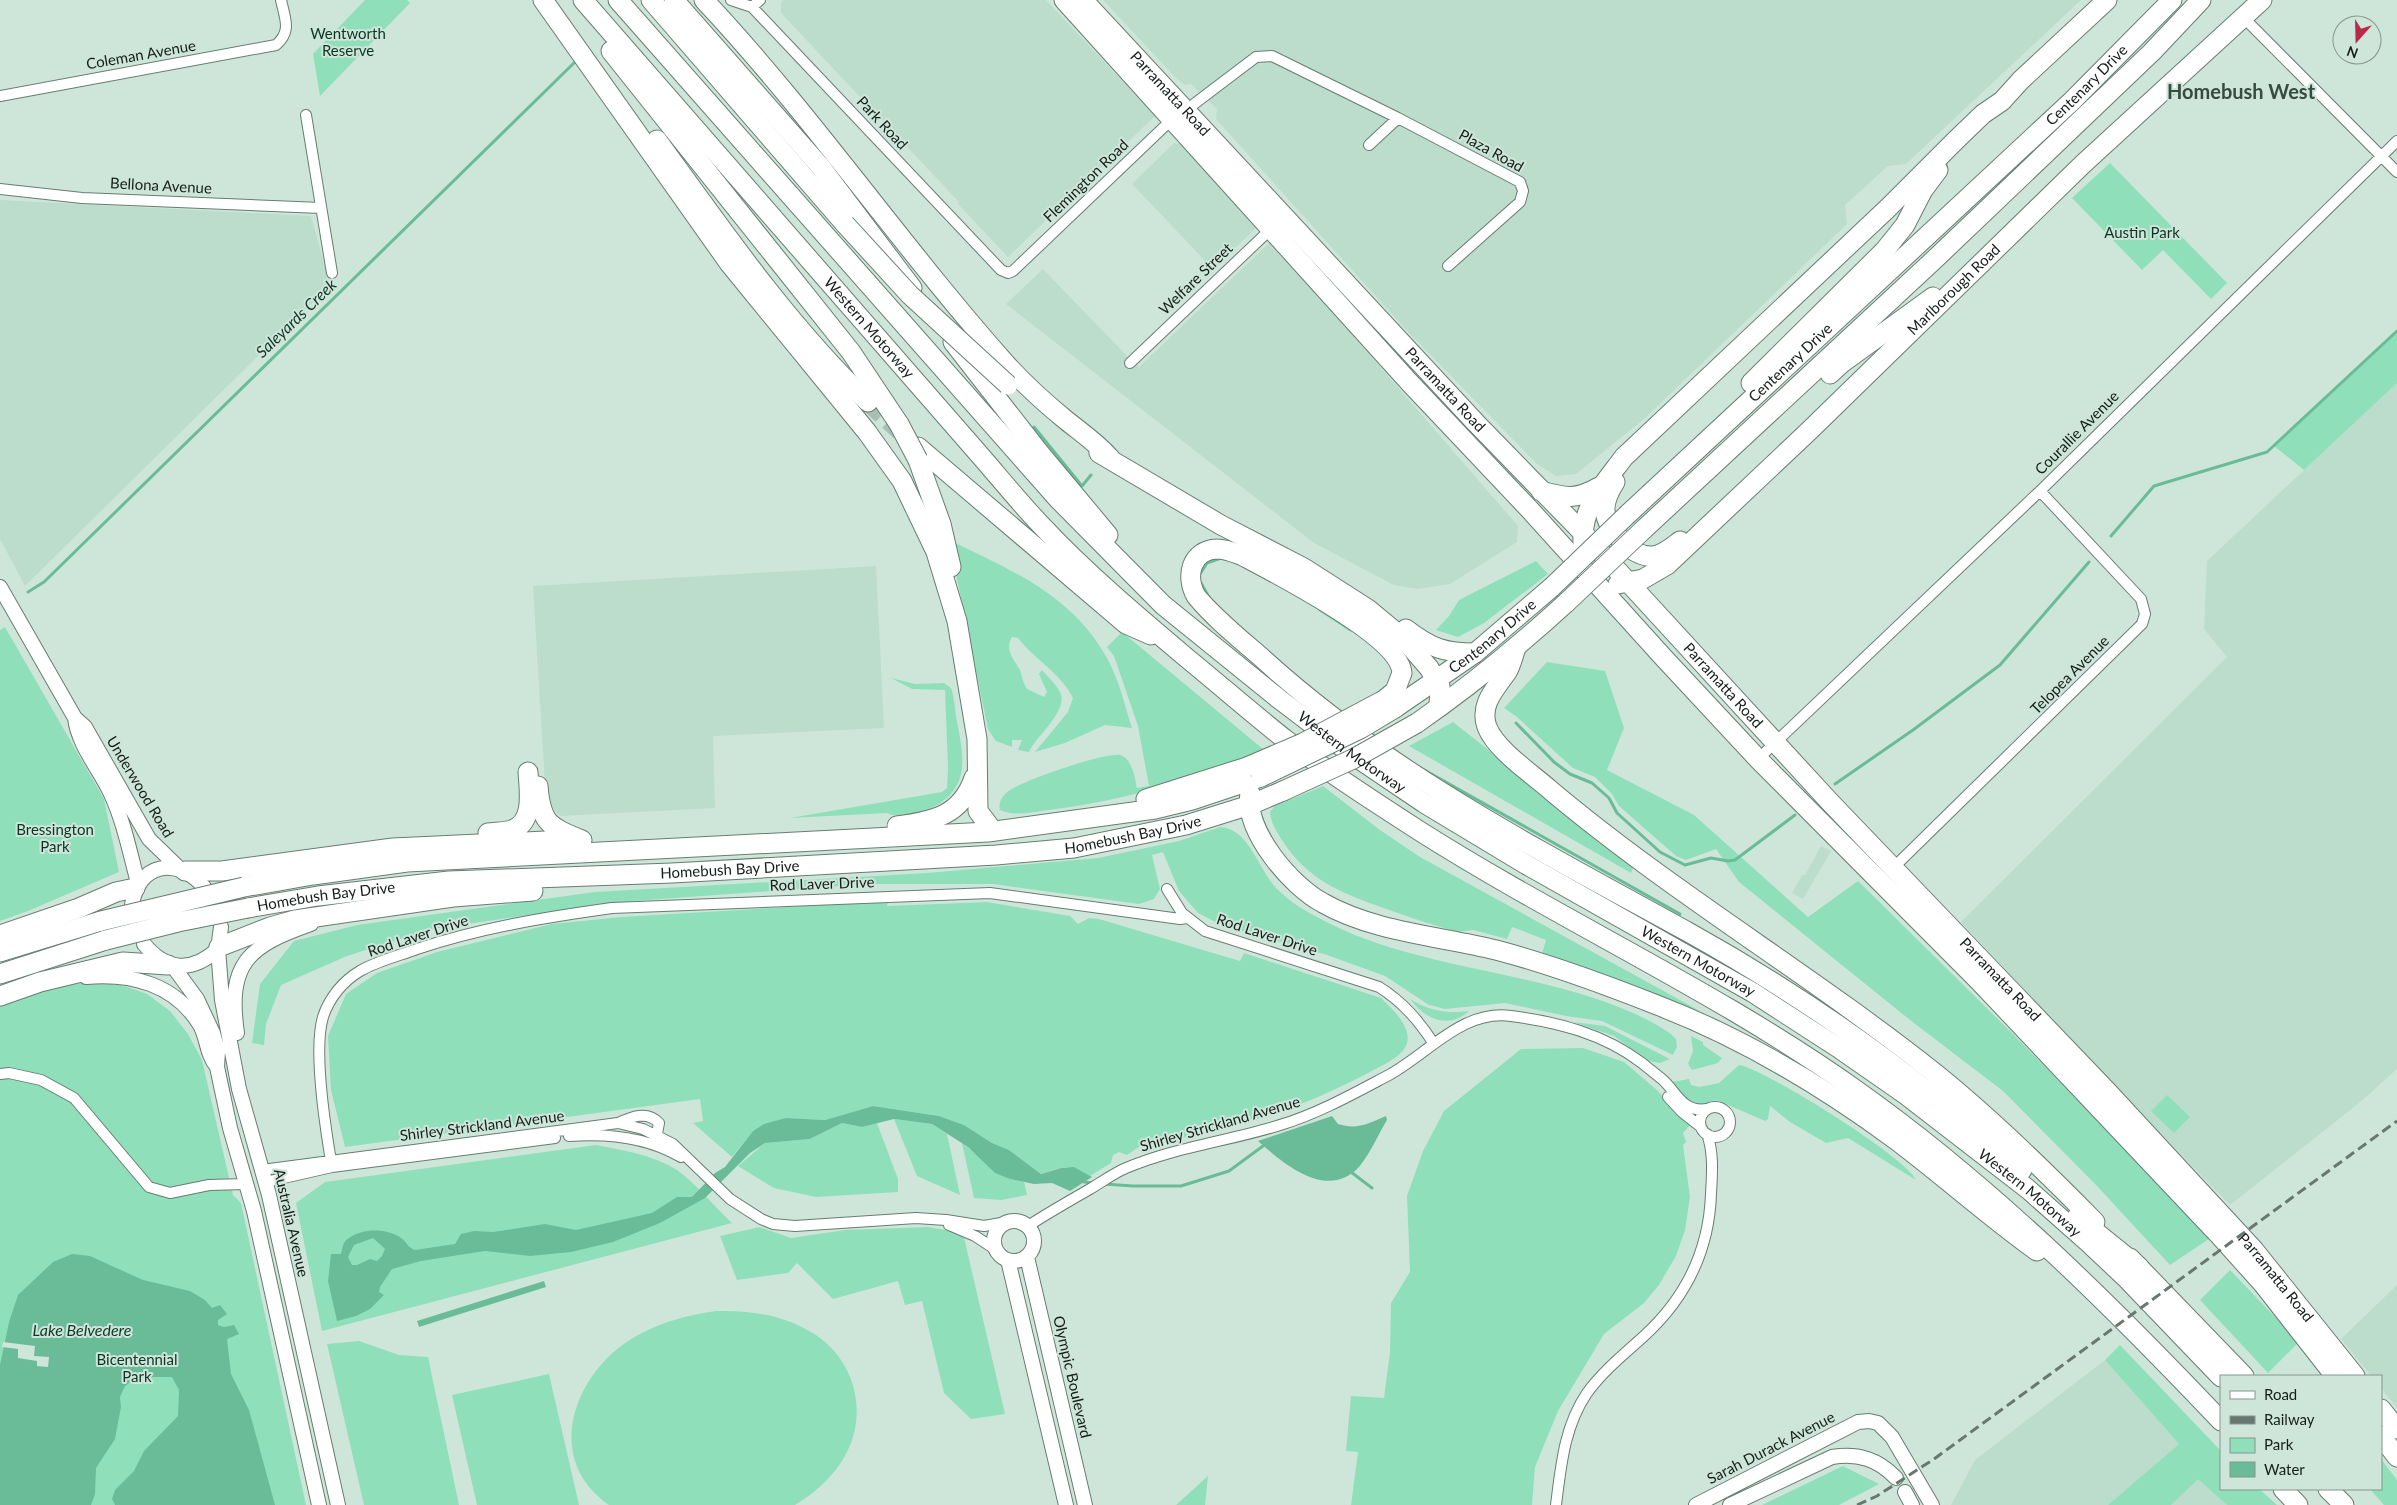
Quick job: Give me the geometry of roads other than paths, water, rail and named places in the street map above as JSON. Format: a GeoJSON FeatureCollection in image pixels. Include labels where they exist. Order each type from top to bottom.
{"type":"FeatureCollection","features":[{"type":"Feature","properties":{"kind":"highway"},"geometry":{"type":"LineString","coordinates":[[543,0],[588,33],[604,53],[759,279],[826,359],[868,402]]}},
{"type":"Feature","properties":{"kind":"highway"},"geometry":{"type":"LineString","coordinates":[[550,0],[588,33],[851,352],[918,453],[933,526],[954,590],[957,621],[975,725],[978,811],[994,831],[996,855]]}},
{"type":"Feature","properties":{"kind":"highway"},"geometry":{"type":"LineString","coordinates":[[582,0],[588,33]]}},
{"type":"Feature","properties":{"kind":"highway","name":"Western Motorway"},"geometry":{"type":"LineString","coordinates":[[674,0],[820,166],[1007,413],[1102,526],[1142,586]]}},
{"type":"Feature","properties":{"kind":"highway"},"geometry":{"type":"LineString","coordinates":[[704,0],[825,141],[957,306],[1007,365],[1043,402],[1100,446],[1110,458]]}},
{"type":"Feature","properties":{"kind":"highway","name":"Parramatta Road"},"geometry":{"type":"LineString","coordinates":[[1064,0],[1180,116],[1278,223],[1582,533],[1647,602],[1776,744],[2254,1250],[2354,1375]]}},
{"type":"Feature","properties":{"kind":"highway","name":"Parramatta Road"},"geometry":{"type":"LineString","coordinates":[[1083,0],[1180,116]]}},
{"type":"Feature","properties":{"kind":"highway"},"geometry":{"type":"LineString","coordinates":[[1698,450],[1720,414],[1885,250],[1905,225],[1933,176],[1987,121],[2021,80],[2107,0]]}},
{"type":"Feature","properties":{"kind":"highway","name":"Centenary Drive"},"geometry":{"type":"LineString","coordinates":[[1389,704],[1437,680],[1475,653],[1552,587],[2072,101],[2172,0]]}},
{"type":"Feature","properties":{"kind":"highway","name":"Centenary Drive"},"geometry":{"type":"LineString","coordinates":[[1439,707],[1516,648],[1788,397],[2152,52],[2201,0]]}},
{"type":"Feature","properties":{"kind":"highway","name":"Marlborough Road"},"geometry":{"type":"LineString","coordinates":[[1647,602],[1647,595],[1667,565],[1810,430],[2244,9],[2262,0]]}},
{"type":"Feature","properties":{"kind":"highway","name":"Western Motorway"},"geometry":{"type":"LineString","coordinates":[[619,1],[1058,498],[1142,586],[1279,699],[1350,753],[1424,803],[1527,865],[1752,992],[1837,1047],[1906,1095],[2029,1190],[2091,1245],[2125,1277],[2220,1376]]}},
{"type":"Feature","properties":{"kind":"highway"},"geometry":{"type":"LineString","coordinates":[[652,2],[910,295],[1008,385],[1097,452],[1110,458],[1221,526],[1367,601],[1431,646],[1450,653],[1475,653]]}},
{"type":"Feature","properties":{"kind":"highway"},"geometry":{"type":"LineString","coordinates":[[604,53],[729,263],[887,458],[933,526]]}},
{"type":"Feature","properties":{"kind":"highway","name":"Western Motorway"},"geometry":{"type":"LineString","coordinates":[[604,53],[695,126],[787,235],[1043,526],[1105,587],[1168,642],[1287,741],[1404,820],[1472,863],[1688,984],[1758,1026],[1856,1090],[1914,1134],[2013,1216],[2220,1420]]}},
{"type":"Feature","properties":{"kind":"highway"},"geometry":{"type":"LineString","coordinates":[[1590,578],[1582,533],[1587,515],[1599,487],[1624,457],[1888,208],[1983,114],[2002,101]]}},
{"type":"Feature","properties":{"kind":"highway","name":"Parramatta Road"},"geometry":{"type":"LineString","coordinates":[[1278,223],[1409,382],[1531,510],[1590,578],[1758,759],[1979,981],[2219,1235],[2263,1284],[2334,1375]]}},
{"type":"Feature","properties":{"kind":"highway"},"geometry":{"type":"LineString","coordinates":[[1788,397],[1802,400],[1842,363],[1929,298],[1955,288]]}},
{"type":"Feature","properties":{"kind":"highway"},"geometry":{"type":"LineString","coordinates":[[1644,440],[1614,482],[1606,500],[1605,510],[1607,519],[1620,538],[1633,550],[1646,556],[1660,554],[1728,507]]}},
{"type":"Feature","properties":{"kind":"highway","name":"Western Motorway"},"geometry":{"type":"LineString","coordinates":[[918,453],[1126,624],[1168,642]]}},
{"type":"Feature","properties":{"kind":"highway"},"geometry":{"type":"LineString","coordinates":[[1541,491],[1571,497],[1584,495],[1599,487]]}},
{"type":"Feature","properties":{"kind":"highway"},"geometry":{"type":"LineString","coordinates":[[1389,704],[1402,673],[1397,659],[1379,640],[1313,594],[1243,556],[1231,551],[1214,549],[1198,558],[1189,576],[1189,582],[1196,596],[1279,674],[1324,711],[1447,797],[1501,830],[1689,933],[1792,995],[1840,1028],[1961,1118],[2139,1267]]}},
{"type":"Feature","properties":{"kind":"highway","name":"Marlborough Road"},"geometry":{"type":"LineString","coordinates":[[1590,578],[1629,583],[1643,579],[1667,565]]}},
{"type":"Feature","properties":{"kind":"highway"},"geometry":{"type":"LineString","coordinates":[[1322,579],[1368,609],[1403,638],[1419,655],[1437,680],[1441,694],[1439,707]]}},
{"type":"Feature","properties":{"kind":"highway"},"geometry":{"type":"LineString","coordinates":[[1516,648],[1508,671],[1493,688],[1486,712],[1488,729],[1503,748],[1612,840],[1932,1070],[2052,1179],[2243,1375]]}},
{"type":"Feature","properties":{"kind":"highway","name":"Homebush Bay Drive"},"geometry":{"type":"LineString","coordinates":[[0,952],[101,920],[244,887],[407,862],[994,831],[1156,809],[1192,800],[1254,772],[1360,729],[1389,704]]}},
{"type":"Feature","properties":{"kind":"highway","name":"Homebush Bay Drive"},"geometry":{"type":"LineString","coordinates":[[0,974],[106,940],[178,922],[318,896],[449,881],[602,876],[996,855],[1074,848],[1118,841],[1186,825],[1250,805],[1353,759],[1417,723],[1439,707]]}},
{"type":"Feature","properties":{"kind":"highway"},"geometry":{"type":"LineString","coordinates":[[754,844],[928,822],[947,814],[959,804],[968,792],[976,769]]}},
{"type":"Feature","properties":{"kind":"highway"},"geometry":{"type":"LineString","coordinates":[[1254,772],[1252,789],[1249,795],[1256,829],[1274,856],[1294,880],[1320,902],[1363,920],[1495,950],[1611,987],[1668,1009],[1748,1048],[1852,1109],[1938,1172],[2002,1226],[2088,1289]]}},
{"type":"Feature","properties":{"kind":"highway"},"geometry":{"type":"LineString","coordinates":[[393,848],[434,837],[512,830],[520,825],[529,807],[533,773],[543,817],[550,826],[582,840]]}},
{"type":"Feature","properties":{"kind":"highway"},"geometry":{"type":"LineString","coordinates":[[183,871],[222,871],[393,848],[582,840],[699,846]]}},
{"type":"Feature","properties":{"kind":"highway"},"geometry":{"type":"LineString","coordinates":[[218,948],[282,923],[453,897],[570,888],[602,876]]}},
{"type":"Feature","properties":{"kind":"highway"},"geometry":{"type":"LineString","coordinates":[[0,935],[79,908],[116,892],[135,892]]}},
{"type":"Feature","properties":{"kind":"highway"},"geometry":{"type":"LineString","coordinates":[[0,996],[40,982],[122,962],[170,965]]}},
{"type":"Feature","properties":{"kind":"highway"},"geometry":{"type":"LineString","coordinates":[[2382,1410],[2397,1429]]}},
{"type":"Feature","properties":{"kind":"highway"},"geometry":{"type":"LineString","coordinates":[[2382,1437],[2397,1457]]}},
{"type":"Feature","properties":{"kind":"highway"},"geometry":{"type":"LineString","coordinates":[[2284,1490],[2298,1505]]}},
{"type":"Feature","properties":{"kind":"highway"},"geometry":{"type":"LineString","coordinates":[[2329,1490],[2344,1505]]}},
{"type":"Feature","properties":{"kind":"highway"},"geometry":{"type":"LineString","coordinates":[[2341,1490],[2350,1505]]}},
{"type":"Feature","properties":{"kind":"main road","name":"Underwood Road"},"geometry":{"type":"LineString","coordinates":[[2,592],[75,718],[86,727],[149,839],[183,871],[204,887]]}},
{"type":"Feature","properties":{"kind":"main road","name":"Underwood Road"},"geometry":{"type":"LineString","coordinates":[[75,718],[76,730],[118,811],[135,892]]}},
{"type":"Feature","properties":{"kind":"main road"},"geometry":{"type":"LineString","coordinates":[[135,892],[144,876],[155,871],[183,871]]}},
{"type":"Feature","properties":{"kind":"main road"},"geometry":{"type":"LineString","coordinates":[[246,1184],[254,1178],[244,1134],[248,1090],[233,1000],[235,986],[242,968],[255,949],[268,942],[346,912]]}},
{"type":"Feature","properties":{"kind":"main road","name":"Australia Avenue"},"geometry":{"type":"LineString","coordinates":[[221,927],[218,948],[222,1000],[239,1089],[264,1176],[338,1505]]}},
{"type":"Feature","properties":{"kind":"main road"},"geometry":{"type":"LineString","coordinates":[[144,944],[155,957],[170,965],[206,1013],[218,1051],[216,1067],[230,1128],[246,1184],[319,1505]]}},
{"type":"Feature","properties":{"kind":"main road"},"geometry":{"type":"LineString","coordinates":[[170,965],[198,963],[218,948]]}},
{"type":"Feature","properties":{"kind":"main road"},"geometry":{"type":"LineString","coordinates":[[40,982],[114,976],[140,979],[154,985],[176,998],[193,1016],[205,1036],[208,1056],[216,1067]]}},
{"type":"Feature","properties":{"kind":"main road"},"geometry":{"type":"LineString","coordinates":[[1003,1256],[1017,1261],[1026,1257],[1032,1250],[1034,1240],[1028,1226],[1018,1221],[1007,1222],[995,1234],[995,1244],[1003,1256],[1017,1293],[1066,1505]]}},
{"type":"Feature","properties":{"kind":"main road","name":"Olympic Boulevard"},"geometry":{"type":"LineString","coordinates":[[1026,1257],[1085,1505]]}},
{"type":"Feature","properties":{"kind":"main road"},"geometry":{"type":"LineString","coordinates":[[1017,1293],[1034,1289]]}},
{"type":"Feature","properties":{"kind":"main road","name":"Sarah Durack Avenue"},"geometry":{"type":"LineString","coordinates":[[1696,1505],[1832,1434],[1863,1421],[1878,1424],[1889,1433],[1932,1505]]}},
{"type":"Feature","properties":{"kind":"main road"},"geometry":{"type":"LineString","coordinates":[[1730,1505],[1832,1457],[1859,1456],[1885,1467],[1896,1478]]}},
{"type":"Feature","properties":{"kind":"main road"},"geometry":{"type":"LineString","coordinates":[[1905,1492],[1912,1505]]}},
{"type":"Feature","properties":{"kind":"street","name":"Coleman Avenue"},"geometry":{"type":"LineString","coordinates":[[0,96],[276,46],[285,38],[287,26],[281,0]]}},
{"type":"Feature","properties":{"kind":"street","name":"Park Road"},"geometry":{"type":"LineString","coordinates":[[731,0],[756,4],[1001,270],[1008,273]]}},
{"type":"Feature","properties":{"kind":"street"},"geometry":{"type":"LineString","coordinates":[[2244,9],[2397,172]]}},
{"type":"Feature","properties":{"kind":"street","name":"Plaza Road"},"geometry":{"type":"LineString","coordinates":[[1180,116],[1256,57],[1272,56],[1398,118],[1520,182],[1523,192],[1520,202],[1448,266]]}},
{"type":"Feature","properties":{"kind":"street"},"geometry":{"type":"LineString","coordinates":[[306,115],[332,273]]}},
{"type":"Feature","properties":{"kind":"street","name":"Flemington Road"},"geometry":{"type":"LineString","coordinates":[[1008,273],[1013,271],[1135,154],[1180,116]]}},
{"type":"Feature","properties":{"kind":"street"},"geometry":{"type":"LineString","coordinates":[[1369,145],[1398,118]]}},
{"type":"Feature","properties":{"kind":"street","name":"Courallie Avenue"},"geometry":{"type":"LineString","coordinates":[[1758,759],[1776,744],[2040,491],[2397,141]]}},
{"type":"Feature","properties":{"kind":"street","name":"Bellona Avenue"},"geometry":{"type":"LineString","coordinates":[[0,189],[82,198],[321,208]]}},
{"type":"Feature","properties":{"kind":"street","name":"Welfare Street"},"geometry":{"type":"LineString","coordinates":[[1130,363],[1278,223]]}},
{"type":"Feature","properties":{"kind":"street","name":"Telopea Avenue"},"geometry":{"type":"LineString","coordinates":[[1880,880],[2142,624],[2145,614],[2141,599],[2040,491]]}},
{"type":"Feature","properties":{"kind":"street"},"geometry":{"type":"LineString","coordinates":[[1167,889],[1187,918]]}},
{"type":"Feature","properties":{"kind":"street","name":"Rod Laver Drive"},"geometry":{"type":"LineString","coordinates":[[332,1164],[319,1043],[320,1030],[328,1005],[345,982],[359,971],[440,942],[492,928],[612,908],[990,893],[1180,919],[1187,918],[1212,934],[1379,987],[1405,1006],[1434,1044]]}},
{"type":"Feature","properties":{"kind":"street","name":"Shirley Strickland Avenue"},"geometry":{"type":"LineString","coordinates":[[1028,1226],[1124,1168],[1166,1153],[1233,1138],[1283,1124],[1339,1101],[1387,1076],[1454,1030],[1477,1019],[1509,1016],[1556,1025],[1598,1037],[1622,1049],[1664,1081],[1673,1094],[1686,1105],[1696,1110],[1707,1109]]}},
{"type":"Feature","properties":{"kind":"street"},"geometry":{"type":"LineString","coordinates":[[0,1074],[9,1073],[41,1080],[74,1098],[149,1187],[170,1193],[209,1186],[246,1184]]}},
{"type":"Feature","properties":{"kind":"street","name":"Shirley Strickland Avenue"},"geometry":{"type":"LineString","coordinates":[[1664,1081],[1667,1094],[1672,1102],[1708,1133]]}},
{"type":"Feature","properties":{"kind":"street"},"geometry":{"type":"LineString","coordinates":[[1556,1505],[1562,1452],[1570,1425],[1587,1394],[1610,1365],[1644,1337],[1670,1310],[1687,1285],[1701,1254],[1709,1224],[1712,1141],[1708,1133],[1701,1117],[1707,1109],[1721,1108],[1730,1117],[1729,1130],[1722,1136],[1708,1133]]}},
{"type":"Feature","properties":{"kind":"street","name":"Shirley Strickland Avenue"},"geometry":{"type":"LineString","coordinates":[[264,1176],[332,1164],[618,1123],[632,1117],[646,1116],[654,1118],[658,1123],[656,1139]]}},
{"type":"Feature","properties":{"kind":"street","name":"Shirley Strickland Avenue"},"geometry":{"type":"LineString","coordinates":[[332,1164],[571,1136],[604,1135],[656,1139],[692,1164],[730,1199],[761,1220],[784,1226],[924,1218],[984,1226],[1007,1222]]}},
{"type":"Feature","properties":{"kind":"street","name":"Shirley Strickland Avenue"},"geometry":{"type":"LineString","coordinates":[[924,1218],[968,1232],[1003,1256]]}},
{"type":"Feature","properties":{"kind":"water"},"geometry":{"type":"Polygon","coordinates":[[[873,1106],[939,1116],[964,1125],[992,1143],[1009,1150],[1041,1174],[1061,1168],[1074,1167],[1092,1177],[1070,1191],[1052,1183],[1034,1184],[1010,1179],[995,1173],[968,1147],[932,1124],[894,1119],[862,1127],[842,1123],[810,1139],[765,1143],[750,1153],[705,1198],[660,1223],[613,1242],[571,1252],[530,1256],[485,1251],[421,1261],[392,1269],[380,1287],[379,1292],[384,1295],[370,1309],[356,1316],[337,1321],[328,1281],[331,1254],[341,1254],[345,1241],[361,1232],[375,1230],[389,1232],[401,1238],[415,1250],[455,1244],[461,1234],[474,1231],[493,1232],[545,1224],[576,1230],[652,1213],[677,1197],[692,1197],[715,1173],[725,1167],[753,1131],[764,1124],[786,1118],[825,1120],[873,1106]],[[373,1238],[354,1245],[348,1257],[352,1265],[357,1265],[370,1259],[377,1261],[385,1249],[373,1238]]]}},
{"type":"Feature","properties":{"kind":"water"},"geometry":{"type":"Polygon","coordinates":[[[1332,1116],[1338,1124],[1344,1126],[1368,1124],[1386,1116],[1387,1120],[1363,1162],[1347,1177],[1333,1181],[1320,1180],[1306,1175],[1280,1160],[1258,1141],[1332,1116]]]}},
{"type":"Feature","properties":{"kind":"water","name":"Lake Belvedere"},"geometry":{"type":"Polygon","coordinates":[[[72,1254],[90,1256],[143,1280],[190,1291],[205,1300],[212,1308],[220,1305],[227,1314],[218,1320],[218,1325],[224,1327],[234,1325],[239,1334],[227,1339],[231,1374],[249,1410],[275,1505],[115,1505],[112,1499],[115,1490],[134,1471],[144,1451],[178,1416],[179,1390],[172,1377],[137,1377],[125,1386],[120,1397],[121,1407],[115,1439],[96,1468],[95,1494],[91,1505],[0,1505],[0,1365],[9,1322],[18,1295],[53,1262],[72,1254]]]}},
{"type":"Feature","properties":{"kind":"water"},"geometry":{"type":"Polygon","coordinates":[[[544,1281],[546,1287],[419,1327],[417,1321],[544,1281]]]}},
{"type":"Feature","properties":{"kind":"waterway","name":"Saleyards Creek"},"geometry":{"type":"LineString","coordinates":[[28,592],[44,582],[577,60]]}},
{"type":"Feature","properties":{"kind":"waterway"},"geometry":{"type":"LineString","coordinates":[[2111,536],[2154,486],[2267,452],[2397,331]]}},
{"type":"Feature","properties":{"kind":"waterway"},"geometry":{"type":"LineString","coordinates":[[1034,427],[1082,486],[1091,475]]}},
{"type":"Feature","properties":{"kind":"waterway"},"geometry":{"type":"LineString","coordinates":[[1200,574],[1207,563],[1221,558]]}},
{"type":"Feature","properties":{"kind":"waterway"},"geometry":{"type":"LineString","coordinates":[[1835,784],[1913,730],[2000,665],[2089,562]]}},
{"type":"Feature","properties":{"kind":"waterway"},"geometry":{"type":"LineString","coordinates":[[1201,583],[1210,599]]}},
{"type":"Feature","properties":{"kind":"waterway"},"geometry":{"type":"LineString","coordinates":[[1319,609],[1351,630]]}},
{"type":"Feature","properties":{"kind":"waterway"},"geometry":{"type":"LineString","coordinates":[[1516,723],[1554,762],[1570,774],[1592,783],[1609,798],[1617,813],[1660,852],[1685,865],[1711,858],[1728,861],[1735,860],[1795,815]]}},
{"type":"Feature","properties":{"kind":"waterway"},"geometry":{"type":"LineString","coordinates":[[1419,767],[1680,914]]}},
{"type":"Feature","properties":{"kind":"waterway"},"geometry":{"type":"LineString","coordinates":[[1104,1184],[1181,1186],[1229,1171],[1263,1146]]}},
{"type":"Feature","properties":{"kind":"waterway"},"geometry":{"type":"LineString","coordinates":[[1351,1172],[1372,1188]]}},
{"type":"Feature","properties":{"kind":"waterway"},"geometry":{"type":"LineString","coordinates":[[1084,1182],[1093,1183]]}},
{"type":"Feature","properties":{"kind":"tunnel"},"geometry":{"type":"LineString","coordinates":[[868,402],[900,431]]}},
{"type":"Feature","properties":{"kind":"railway"},"geometry":{"type":"LineString","coordinates":[[1857,1505],[1877,1496],[1934,1459],[2397,1121]]}},
{"type":"Feature","properties":{"kind":"district","name":"Homebush West"},"geometry":{"type":"Point","coordinates":[2241,92]}},
{"type":"Feature","properties":{"kind":"park label","name":"Wentworth Reserve"},"geometry":{"type":"Point","coordinates":[348,42]}},
{"type":"Feature","properties":{"kind":"park label","name":"Austin Park"},"geometry":{"type":"Point","coordinates":[2142,233]}},
{"type":"Feature","properties":{"kind":"park label","name":"Bressington Park"},"geometry":{"type":"Point","coordinates":[55,838]}},
{"type":"Feature","properties":{"kind":"park label","name":"Bicentennial Park"},"geometry":{"type":"Point","coordinates":[137,1368]}}]}
